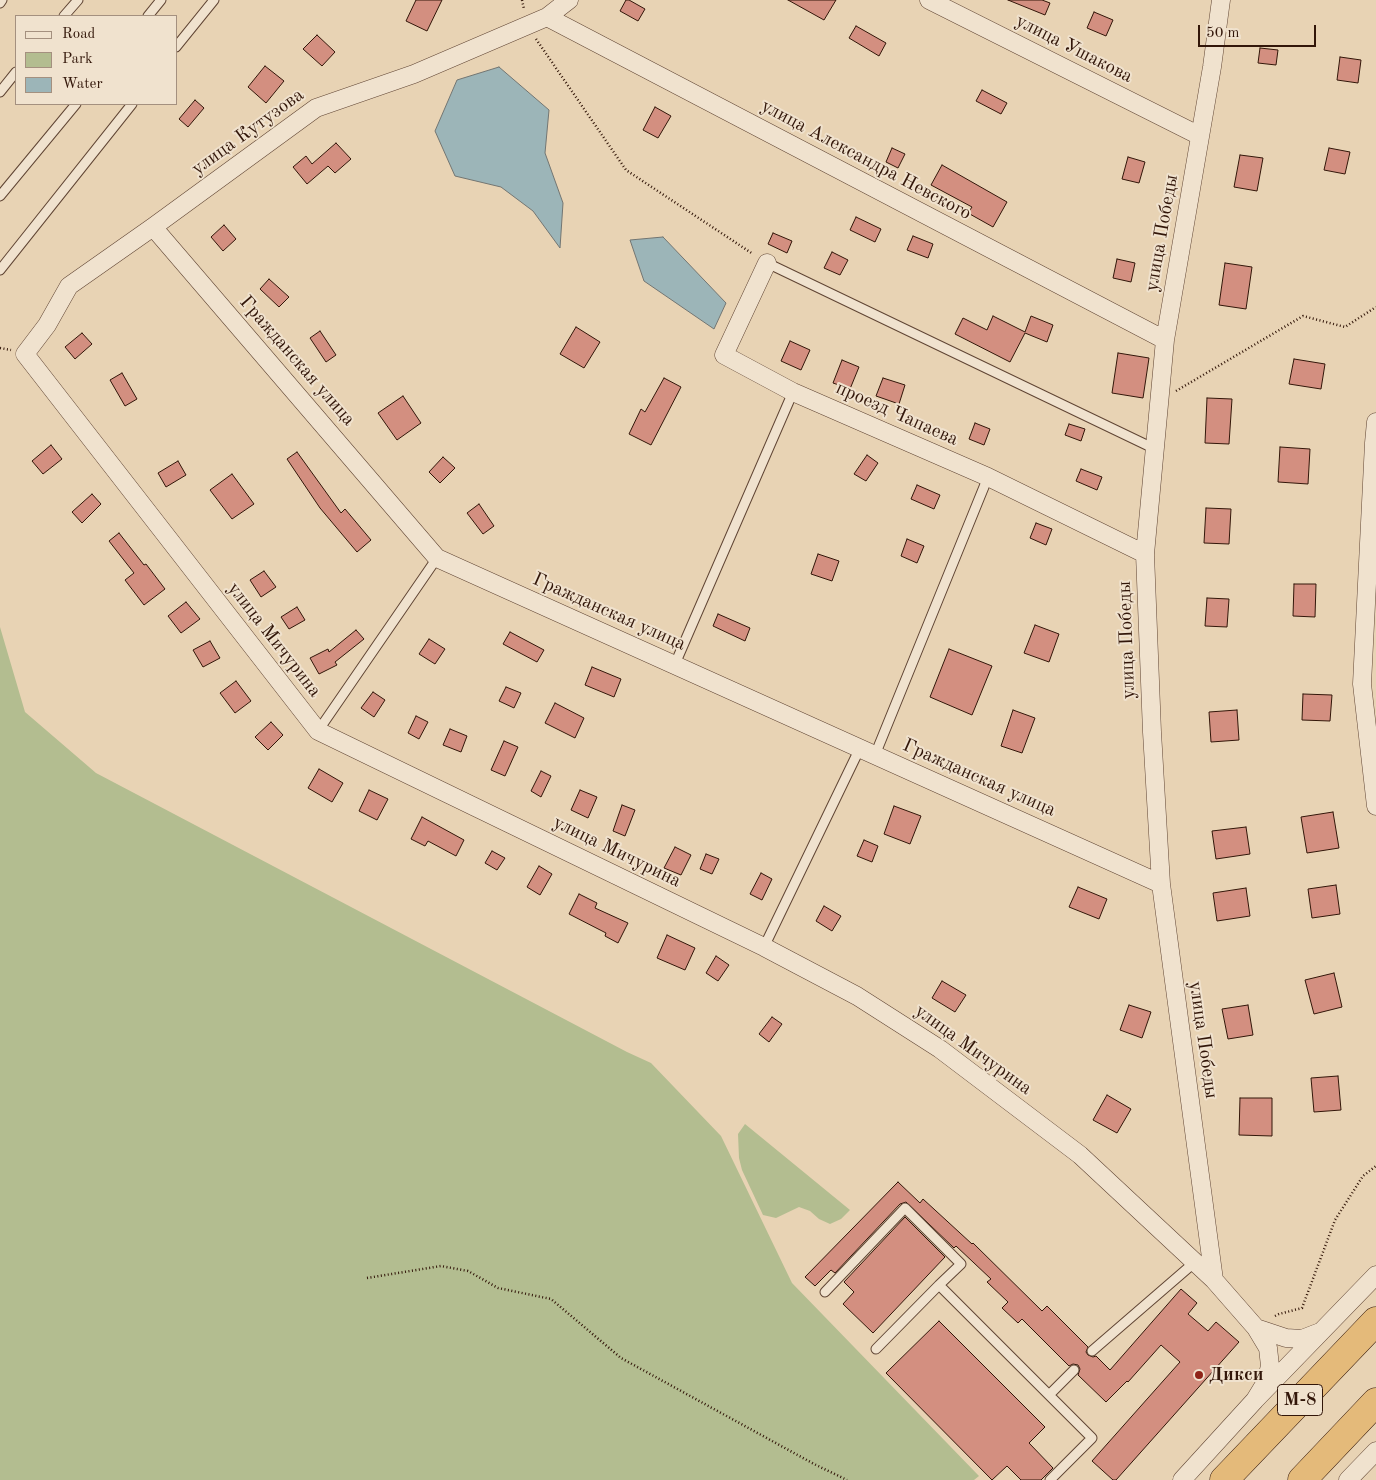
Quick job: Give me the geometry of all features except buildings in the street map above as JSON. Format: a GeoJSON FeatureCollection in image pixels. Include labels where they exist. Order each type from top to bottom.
{"type":"FeatureCollection","features":[{"type":"Feature","properties":{"kind":"highway","name":"М-8"},"geometry":{"type":"LineString","coordinates":[[1224,1480],[1376,1321]]}},
{"type":"Feature","properties":{"kind":"highway"},"geometry":{"type":"LineString","coordinates":[[1302,1480],[1376,1402]]}},
{"type":"Feature","properties":{"kind":"street","name":"улица Кутузова"},"geometry":{"type":"LineString","coordinates":[[24,354],[47,324],[69,286],[154,227],[316,108],[414,74],[547,17],[569,0]]}},
{"type":"Feature","properties":{"kind":"street","name":"улица Ушакова"},"geometry":{"type":"LineString","coordinates":[[929,0],[1200,136]]}},
{"type":"Feature","properties":{"kind":"street","name":"улица Победы"},"geometry":{"type":"LineString","coordinates":[[1214,1280],[1161,884],[1152,732],[1145,554],[1165,340],[1221,0]]}},
{"type":"Feature","properties":{"kind":"street","name":"улица Александра Невского"},"geometry":{"type":"LineString","coordinates":[[547,17],[1165,340]]}},
{"type":"Feature","properties":{"kind":"street","name":"Гражданская улица"},"geometry":{"type":"LineString","coordinates":[[154,227],[437,558],[1161,884]]}},
{"type":"Feature","properties":{"kind":"street","name":"проезд Чапаева"},"geometry":{"type":"LineString","coordinates":[[767,263],[724,355],[793,392],[988,477],[1145,554]]}},
{"type":"Feature","properties":{"kind":"street","name":"улица Мичурина"},"geometry":{"type":"LineString","coordinates":[[24,354],[318,731],[764,947],[857,996],[940,1049],[1080,1155],[1214,1280],[1256,1328],[1268,1348],[1270,1366],[1266,1382],[1255,1400]]}},
{"type":"Feature","properties":{"kind":"street"},"geometry":{"type":"LineString","coordinates":[[1376,422],[1362,684],[1376,806]]}},
{"type":"Feature","properties":{"kind":"street"},"geometry":{"type":"LineString","coordinates":[[1182,1480],[1255,1400],[1376,1275]]}},
{"type":"Feature","properties":{"kind":"street"},"geometry":{"type":"LineString","coordinates":[[1256,1328],[1286,1338],[1302,1339],[1321,1332]]}},
{"type":"Feature","properties":{"kind":"street"},"geometry":{"type":"LineString","coordinates":[[1348,1480],[1373,1462]]}},
{"type":"Feature","properties":{"kind":"lane"},"geometry":{"type":"LineString","coordinates":[[65,15],[78,0]]}},
{"type":"Feature","properties":{"kind":"lane"},"geometry":{"type":"LineString","coordinates":[[149,15],[161,0]]}},
{"type":"Feature","properties":{"kind":"lane"},"geometry":{"type":"LineString","coordinates":[[178,45],[214,0]]}},
{"type":"Feature","properties":{"kind":"lane"},"geometry":{"type":"LineString","coordinates":[[0,92],[15,73]]}},
{"type":"Feature","properties":{"kind":"lane"},"geometry":{"type":"LineString","coordinates":[[0,196],[75,105]]}},
{"type":"Feature","properties":{"kind":"lane"},"geometry":{"type":"LineString","coordinates":[[0,270],[131,105]]}},
{"type":"Feature","properties":{"kind":"lane"},"geometry":{"type":"LineString","coordinates":[[767,263],[1155,449]]}},
{"type":"Feature","properties":{"kind":"lane"},"geometry":{"type":"LineString","coordinates":[[675,664],[793,392]]}},
{"type":"Feature","properties":{"kind":"lane"},"geometry":{"type":"LineString","coordinates":[[764,947],[868,751],[988,477]]}},
{"type":"Feature","properties":{"kind":"lane"},"geometry":{"type":"LineString","coordinates":[[318,731],[437,558]]}},
{"type":"Feature","properties":{"kind":"lane"},"geometry":{"type":"LineString","coordinates":[[825,1292],[905,1208],[961,1264],[876,1349]]}},
{"type":"Feature","properties":{"kind":"lane"},"geometry":{"type":"LineString","coordinates":[[1092,1352],[1194,1262]]}},
{"type":"Feature","properties":{"kind":"lane"},"geometry":{"type":"LineString","coordinates":[[939,1285],[1092,1438],[1050,1480]]}},
{"type":"Feature","properties":{"kind":"lane"},"geometry":{"type":"LineString","coordinates":[[1049,1395],[1074,1370]]}},
{"type":"Feature","properties":{"kind":"path"},"geometry":{"type":"LineString","coordinates":[[527,25],[626,170],[767,263]]}},
{"type":"Feature","properties":{"kind":"path"},"geometry":{"type":"LineString","coordinates":[[1159,400],[1303,316],[1345,326],[1376,306]]}},
{"type":"Feature","properties":{"kind":"path"},"geometry":{"type":"LineString","coordinates":[[1256,1328],[1279,1314],[1302,1308],[1335,1220],[1363,1176],[1376,1166]]}},
{"type":"Feature","properties":{"kind":"path"},"geometry":{"type":"LineString","coordinates":[[367,1278],[441,1266],[468,1271],[498,1288],[552,1299],[621,1358],[814,1464],[847,1480]]}},
{"type":"Feature","properties":{"kind":"green space"},"geometry":{"type":"Polygon","coordinates":[[[0,627],[25,712],[96,773],[651,1063],[721,1136],[792,1283],[979,1476],[974,1480],[0,1480],[0,627]]]}},
{"type":"Feature","properties":{"kind":"green space"},"geometry":{"type":"Polygon","coordinates":[[[745,1124],[850,1210],[841,1219],[830,1224],[819,1219],[810,1211],[799,1207],[776,1218],[763,1215],[742,1170],[739,1158],[738,1134],[745,1124]]]}},
{"type":"Feature","properties":{"kind":"water"},"geometry":{"type":"Polygon","coordinates":[[[499,67],[549,110],[545,153],[563,203],[560,248],[533,211],[501,187],[455,176],[435,131],[457,80],[499,67]]]}},
{"type":"Feature","properties":{"kind":"water"},"geometry":{"type":"Polygon","coordinates":[[[663,237],[726,303],[714,329],[644,281],[630,240],[663,237]]]}},
{"type":"Feature","properties":{"kind":"place","name":"Дикси"},"geometry":{"type":"Point","coordinates":[1199,1375]}}]}
